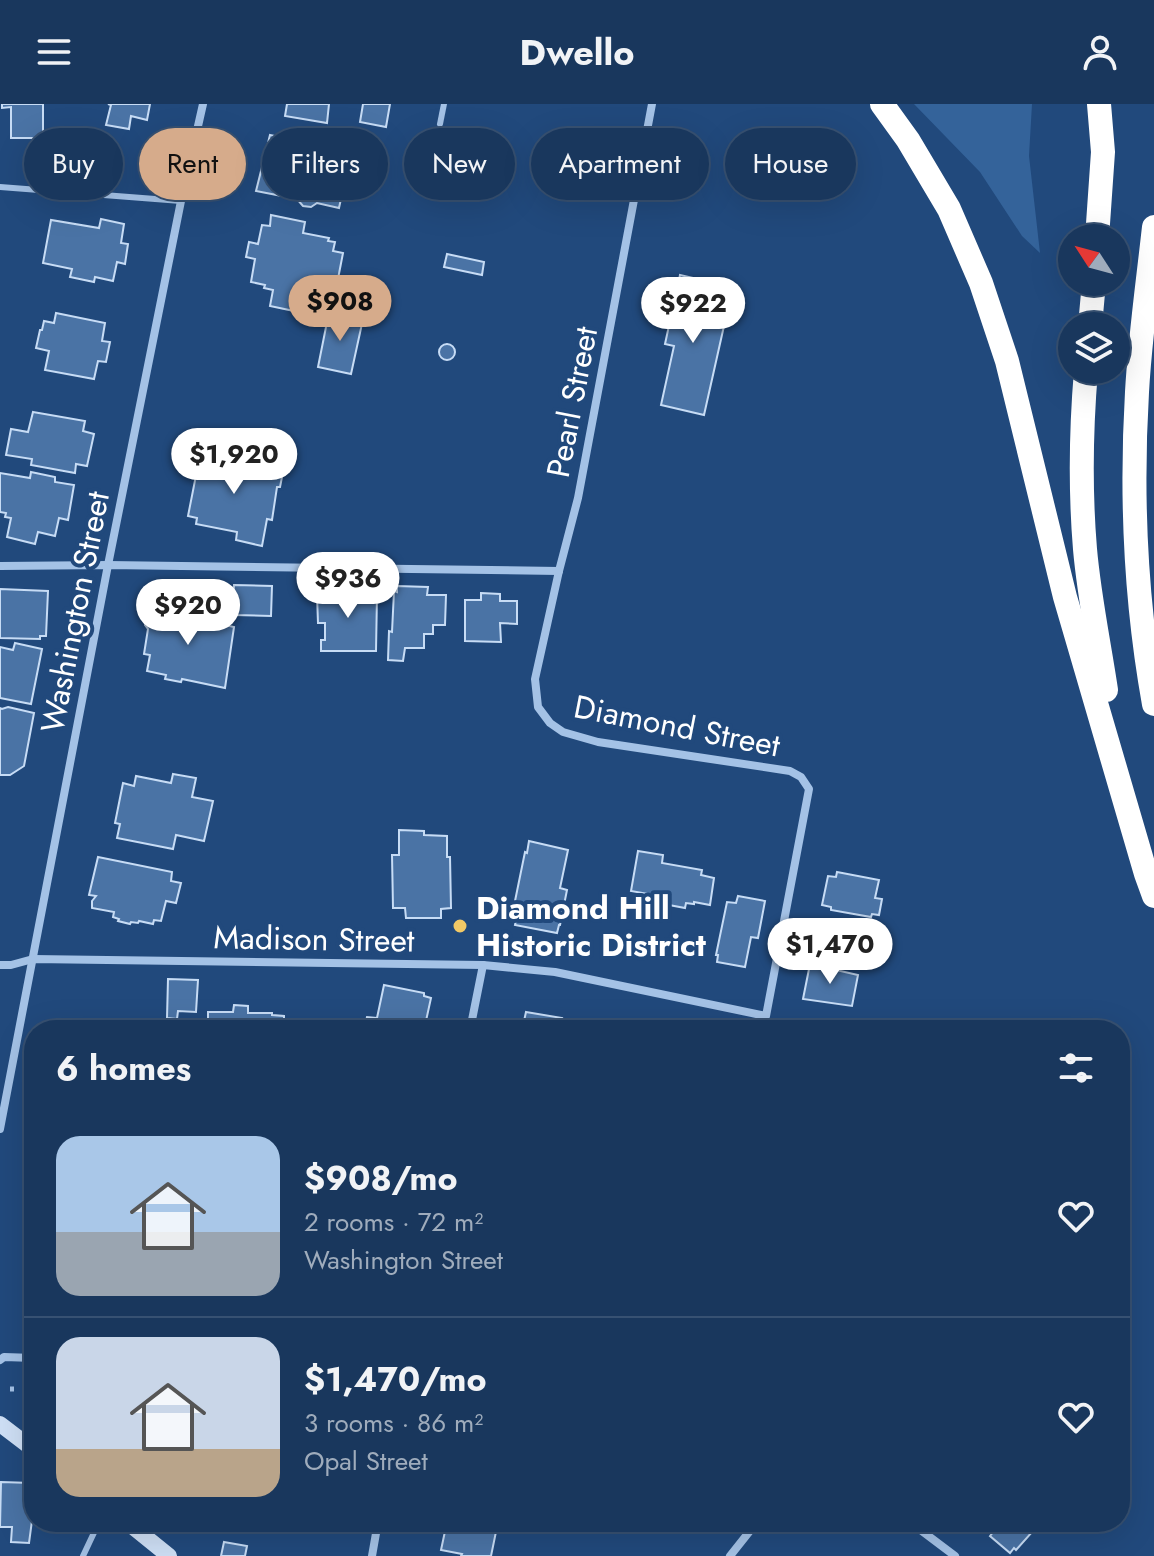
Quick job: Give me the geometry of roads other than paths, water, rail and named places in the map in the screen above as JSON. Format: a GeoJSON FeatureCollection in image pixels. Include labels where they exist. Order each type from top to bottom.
{"type":"FeatureCollection","features":[{"type":"Feature","properties":{"kind":"highway"},"geometry":{"type":"LineString","coordinates":[[882,104],[908,140],[949,209],[981,283],[1007,361],[1065,597],[1154,896]]}},
{"type":"Feature","properties":{"kind":"highway"},"geometry":{"type":"LineString","coordinates":[[1098,224],[1103,152],[1099,104]]}},
{"type":"Feature","properties":{"kind":"highway"},"geometry":{"type":"LineString","coordinates":[[1154,227],[1137,392],[1135,508],[1144,652],[1154,704]]}},
{"type":"Feature","properties":{"kind":"highway"},"geometry":{"type":"LineString","coordinates":[[1085,384],[1081,456],[1085,548],[1123,791]]}},
{"type":"Feature","properties":{"kind":"main road"},"geometry":{"type":"LineString","coordinates":[[0,1424],[24,1442]]}},
{"type":"Feature","properties":{"kind":"main road"},"geometry":{"type":"LineString","coordinates":[[139,1532],[169,1556]]}},
{"type":"Feature","properties":{"kind":"street","name":"Washington Street"},"geometry":{"type":"LineString","coordinates":[[0,1129],[108,565],[203,104]]}},
{"type":"Feature","properties":{"kind":"street","name":"Pearl Street"},"geometry":{"type":"LineString","coordinates":[[538,707],[535,679],[578,498],[652,104]]}},
{"type":"Feature","properties":{"kind":"street"},"geometry":{"type":"LineString","coordinates":[[0,566],[559,571]]}},
{"type":"Feature","properties":{"kind":"street","name":"Diamond Street"},"geometry":{"type":"LineString","coordinates":[[538,707],[550,723],[563,732],[598,742],[790,771],[801,777],[809,789],[766,1016]]}},
{"type":"Feature","properties":{"kind":"street","name":"Madison Street"},"geometry":{"type":"LineString","coordinates":[[0,965],[33,959],[483,965],[555,972],[766,1016]]}},
{"type":"Feature","properties":{"kind":"street"},"geometry":{"type":"LineString","coordinates":[[472,1020],[483,965]]}},
{"type":"Feature","properties":{"kind":"street"},"geometry":{"type":"LineString","coordinates":[[0,1360],[4,1357],[24,1358]]}},
{"type":"Feature","properties":{"kind":"street"},"geometry":{"type":"LineString","coordinates":[[372,1556],[376,1532]]}},
{"type":"Feature","properties":{"kind":"street"},"geometry":{"type":"LineString","coordinates":[[730,1556],[749,1532]]}},
{"type":"Feature","properties":{"kind":"street"},"geometry":{"type":"LineString","coordinates":[[923,1532],[955,1556]]}},
{"type":"Feature","properties":{"kind":"lane"},"geometry":{"type":"LineString","coordinates":[[440,124],[444,104]]}},
{"type":"Feature","properties":{"kind":"lane"},"geometry":{"type":"LineString","coordinates":[[0,187],[181,201]]}},
{"type":"Feature","properties":{"kind":"lane"},"geometry":{"type":"LineString","coordinates":[[83,1556],[94,1532]]}},
{"type":"Feature","properties":{"kind":"place","name":"Diamond Hill Historic District"},"geometry":{"type":"Point","coordinates":[460,926]}}]}
